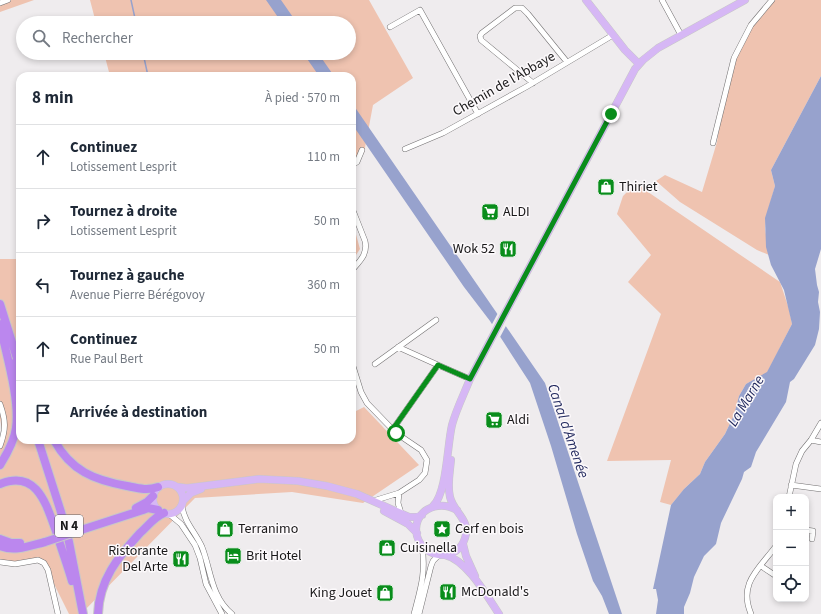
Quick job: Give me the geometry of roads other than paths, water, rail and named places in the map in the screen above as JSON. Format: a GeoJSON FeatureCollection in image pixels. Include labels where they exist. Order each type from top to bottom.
{"type":"FeatureCollection","features":[{"type":"Feature","properties":{"kind":"highway"},"geometry":{"type":"LineString","coordinates":[[0,304],[16,354]]}},
{"type":"Feature","properties":{"kind":"highway"},"geometry":{"type":"LineString","coordinates":[[1,321],[16,368]]}},
{"type":"Feature","properties":{"kind":"highway"},"geometry":{"type":"LineString","coordinates":[[1,321],[2,334],[16,400]]}},
{"type":"Feature","properties":{"kind":"highway"},"geometry":{"type":"LineString","coordinates":[[0,465],[12,444],[16,425]]}},
{"type":"Feature","properties":{"kind":"highway","name":"N 4"},"geometry":{"type":"LineString","coordinates":[[39,444],[67,535],[85,613]]}},
{"type":"Feature","properties":{"kind":"highway","name":"N 4"},"geometry":{"type":"LineString","coordinates":[[44,444],[70,531],[85,613]]}},
{"type":"Feature","properties":{"kind":"highway"},"geometry":{"type":"LineString","coordinates":[[57,444],[66,458],[94,478],[141,489],[152,489],[158,487]]}},
{"type":"Feature","properties":{"kind":"highway"},"geometry":{"type":"LineString","coordinates":[[0,484],[12,480],[24,481],[34,487],[42,496],[66,563],[78,604],[85,613]]}},
{"type":"Feature","properties":{"kind":"highway"},"geometry":{"type":"LineString","coordinates":[[81,528],[141,506],[153,496]]}},
{"type":"Feature","properties":{"kind":"highway"},"geometry":{"type":"LineString","coordinates":[[0,546],[11,549],[20,549],[81,528],[148,508],[163,512]]}},
{"type":"Feature","properties":{"kind":"highway"},"geometry":{"type":"LineString","coordinates":[[98,614],[100,594],[110,569],[123,552],[155,518],[163,512]]}},
{"type":"Feature","properties":{"kind":"highway"},"geometry":{"type":"LineString","coordinates":[[0,539],[16,544],[44,540]]}},
{"type":"Feature","properties":{"kind":"main road"},"geometry":{"type":"LineString","coordinates":[[586,0],[630,56],[639,64]]}},
{"type":"Feature","properties":{"kind":"main road"},"geometry":{"type":"LineString","coordinates":[[434,506],[438,501],[442,489],[454,418],[470,379],[639,64],[658,48],[733,3],[746,0]]}},
{"type":"Feature","properties":{"kind":"main road"},"geometry":{"type":"LineString","coordinates":[[442,555],[453,553],[463,544],[466,536],[466,526],[462,516],[451,502],[448,482],[459,407]]}},
{"type":"Feature","properties":{"kind":"main road"},"geometry":{"type":"LineString","coordinates":[[422,515],[411,517],[401,514],[351,492],[327,486],[279,479],[240,480],[188,488],[179,487],[170,483],[158,487],[153,496],[153,501],[163,512],[176,512],[191,494],[200,490],[259,482],[298,484],[327,489],[356,498],[404,521],[417,533],[422,545],[429,552],[453,558],[460,563],[480,586],[499,614]]}},
{"type":"Feature","properties":{"kind":"main road"},"geometry":{"type":"LineString","coordinates":[[179,487],[183,494],[182,504]]}},
{"type":"Feature","properties":{"kind":"main road"},"geometry":{"type":"LineString","coordinates":[[417,533],[417,526],[426,510],[434,506],[443,505],[457,510]]}},
{"type":"Feature","properties":{"kind":"main road"},"geometry":{"type":"LineString","coordinates":[[463,544],[466,556],[480,586]]}},
{"type":"Feature","properties":{"kind":"street"},"geometry":{"type":"LineString","coordinates":[[0,3],[8,0]]}},
{"type":"Feature","properties":{"kind":"street"},"geometry":{"type":"LineString","coordinates":[[662,0],[681,35]]}},
{"type":"Feature","properties":{"kind":"street"},"geometry":{"type":"LineString","coordinates":[[713,143],[734,58],[751,25],[772,0]]}},
{"type":"Feature","properties":{"kind":"street"},"geometry":{"type":"LineString","coordinates":[[533,82],[480,38],[482,33],[515,8],[522,8],[528,14],[567,62]]}},
{"type":"Feature","properties":{"kind":"street"},"geometry":{"type":"LineString","coordinates":[[390,27],[420,10],[478,114]]}},
{"type":"Feature","properties":{"kind":"street","name":"Chemin de l'Abbaye"},"geometry":{"type":"LineString","coordinates":[[405,149],[443,133],[478,114],[613,35]]}},
{"type":"Feature","properties":{"kind":"street"},"geometry":{"type":"LineString","coordinates":[[356,163],[362,150]]}},
{"type":"Feature","properties":{"kind":"street"},"geometry":{"type":"LineString","coordinates":[[356,218],[366,247],[365,254],[356,265]]}},
{"type":"Feature","properties":{"kind":"street"},"geometry":{"type":"LineString","coordinates":[[375,364],[436,320]]}},
{"type":"Feature","properties":{"kind":"street"},"geometry":{"type":"LineString","coordinates":[[398,347],[470,379]]}},
{"type":"Feature","properties":{"kind":"street"},"geometry":{"type":"LineString","coordinates":[[393,429],[438,365]]}},
{"type":"Feature","properties":{"kind":"street"},"geometry":{"type":"LineString","coordinates":[[356,375],[361,392],[367,403],[393,429],[421,450],[426,456],[427,464],[425,473],[422,477],[399,493],[373,501]]}},
{"type":"Feature","properties":{"kind":"street"},"geometry":{"type":"LineString","coordinates":[[0,404],[5,426],[4,435],[0,446]]}},
{"type":"Feature","properties":{"kind":"street"},"geometry":{"type":"LineString","coordinates":[[790,494],[796,464],[802,451],[811,440],[821,422]]}},
{"type":"Feature","properties":{"kind":"street"},"geometry":{"type":"LineString","coordinates":[[811,440],[821,442]]}},
{"type":"Feature","properties":{"kind":"street"},"geometry":{"type":"LineString","coordinates":[[791,485],[821,489]]}},
{"type":"Feature","properties":{"kind":"street"},"geometry":{"type":"LineString","coordinates":[[399,493],[398,503],[401,514]]}},
{"type":"Feature","properties":{"kind":"street"},"geometry":{"type":"LineString","coordinates":[[182,504],[184,516],[197,537],[204,554],[212,585],[225,606],[232,614]]}},
{"type":"Feature","properties":{"kind":"street"},"geometry":{"type":"LineString","coordinates":[[163,512],[181,524],[195,545],[200,558],[206,584],[222,614]]}},
{"type":"Feature","properties":{"kind":"street"},"geometry":{"type":"LineString","coordinates":[[809,530],[813,531],[812,539]]}},
{"type":"Feature","properties":{"kind":"street"},"geometry":{"type":"LineString","coordinates":[[414,614],[424,575],[424,554],[422,545]]}},
{"type":"Feature","properties":{"kind":"street"},"geometry":{"type":"LineString","coordinates":[[751,614],[746,599],[747,587],[752,576],[773,550]]}},
{"type":"Feature","properties":{"kind":"street"},"geometry":{"type":"LineString","coordinates":[[419,614],[431,566],[433,561],[442,555]]}},
{"type":"Feature","properties":{"kind":"street"},"geometry":{"type":"LineString","coordinates":[[0,562],[16,564],[38,560],[44,563],[48,570],[58,614]]}},
{"type":"Feature","properties":{"kind":"street"},"geometry":{"type":"LineString","coordinates":[[761,566],[773,574]]}},
{"type":"Feature","properties":{"kind":"water"},"geometry":{"type":"Polygon","coordinates":[[[266,0],[281,0],[292,16],[277,16],[266,0]]]}},
{"type":"Feature","properties":{"kind":"water"},"geometry":{"type":"Polygon","coordinates":[[[308,60],[323,60],[331,72],[316,72],[308,60]]]}},
{"type":"Feature","properties":{"kind":"water","name":"La Marne"},"geometry":{"type":"Polygon","coordinates":[[[821,76],[821,249],[815,269],[819,292],[818,302],[820,312],[819,329],[815,345],[794,379],[790,382],[786,402],[756,452],[751,467],[744,472],[721,523],[716,544],[704,556],[694,577],[690,593],[684,607],[684,614],[656,614],[658,600],[656,589],[653,589],[671,505],[684,489],[700,474],[705,462],[725,434],[734,415],[739,396],[746,384],[767,372],[792,324],[784,290],[771,265],[766,247],[765,218],[775,186],[771,170],[821,76]]]}},
{"type":"Feature","properties":{"kind":"water","name":"Canal d'Amenée"},"geometry":{"type":"Polygon","coordinates":[[[356,109],[545,383],[622,614],[609,614],[602,596],[593,581],[530,383],[490,321],[464,287],[356,130],[356,109]]]}},
{"type":"Feature","properties":{"kind":"waterway"},"geometry":{"type":"LineString","coordinates":[[131,0],[134,16]]}},
{"type":"Feature","properties":{"kind":"waterway"},"geometry":{"type":"LineString","coordinates":[[145,60],[147,72]]}},
{"type":"Feature","properties":{"kind":"place","name":"Thiriet"},"geometry":{"type":"Point","coordinates":[606,187]}},
{"type":"Feature","properties":{"kind":"place","name":"ALDI"},"geometry":{"type":"Point","coordinates":[490,212]}},
{"type":"Feature","properties":{"kind":"place","name":"Wok 52"},"geometry":{"type":"Point","coordinates":[508,249]}},
{"type":"Feature","properties":{"kind":"place","name":"Aldi"},"geometry":{"type":"Point","coordinates":[494,420]}},
{"type":"Feature","properties":{"kind":"place","name":"Terranimo"},"geometry":{"type":"Point","coordinates":[225,529]}},
{"type":"Feature","properties":{"kind":"place","name":"Cerf en bois"},"geometry":{"type":"Point","coordinates":[442,529]}},
{"type":"Feature","properties":{"kind":"place","name":"Cuisinella"},"geometry":{"type":"Point","coordinates":[387,548]}},
{"type":"Feature","properties":{"kind":"place","name":"Brit Hotel"},"geometry":{"type":"Point","coordinates":[233,556]}},
{"type":"Feature","properties":{"kind":"place","name":"Ristorante Del Arte"},"geometry":{"type":"Point","coordinates":[181,559]}},
{"type":"Feature","properties":{"kind":"place","name":"McDonald's"},"geometry":{"type":"Point","coordinates":[448,592]}},
{"type":"Feature","properties":{"kind":"place","name":"King Jouet"},"geometry":{"type":"Point","coordinates":[385,593]}}]}
